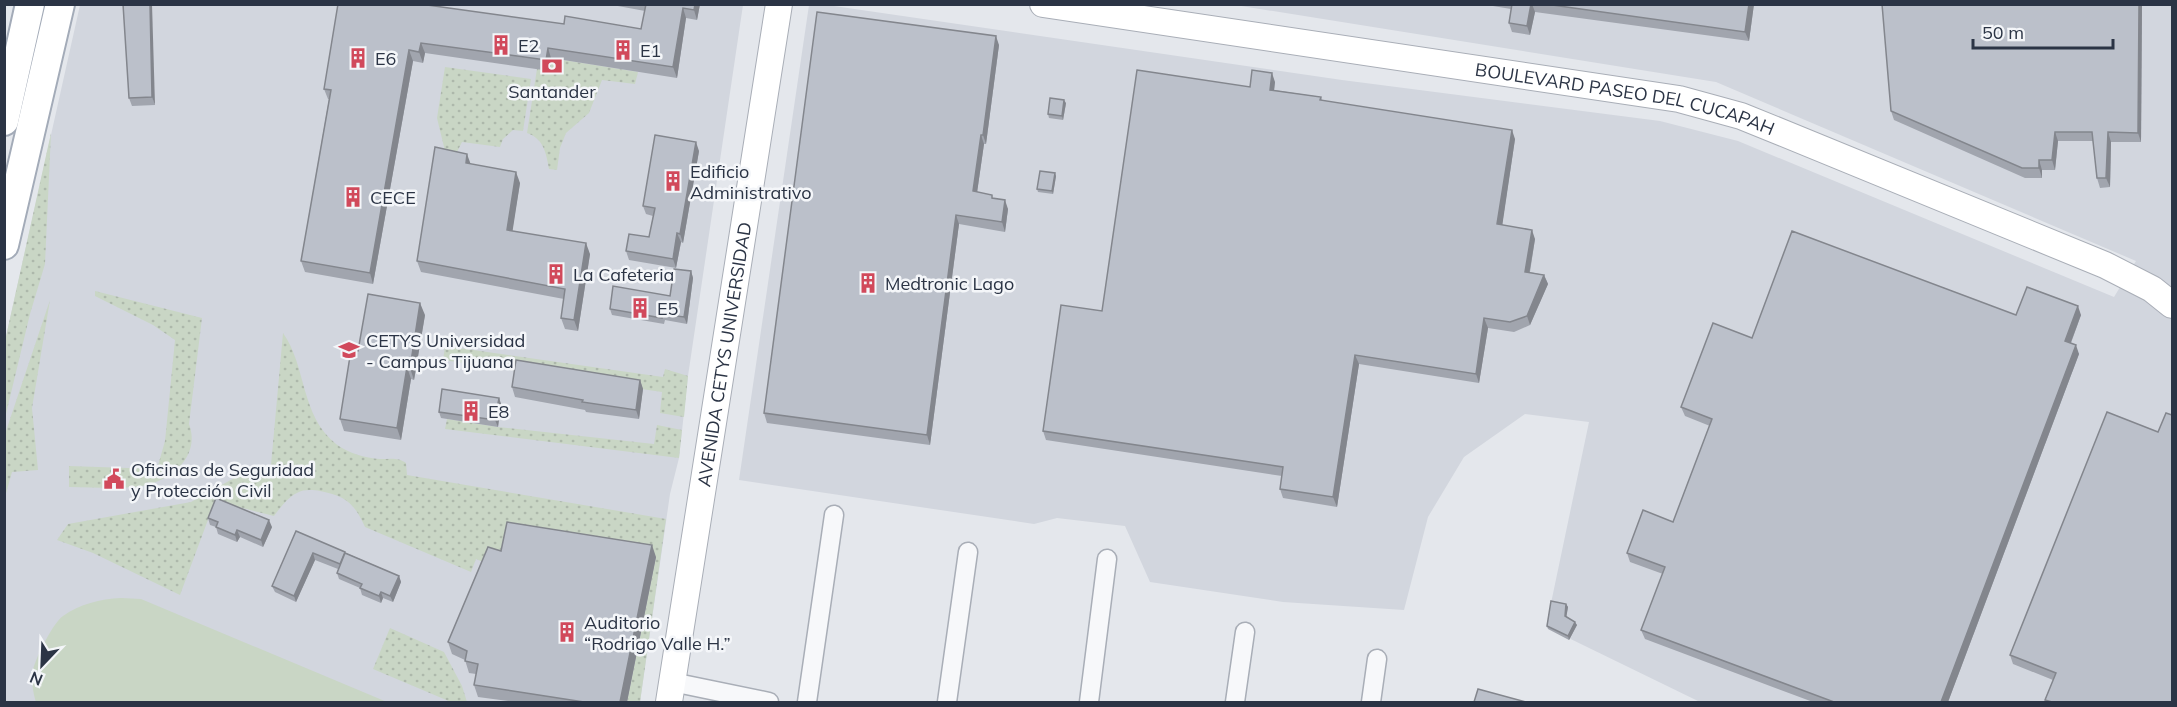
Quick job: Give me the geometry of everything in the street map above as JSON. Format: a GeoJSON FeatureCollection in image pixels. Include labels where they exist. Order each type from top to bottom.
{"type":"FeatureCollection","features":[{"type":"Feature","properties":{"kind":"main road"},"geometry":{"type":"LineString","coordinates":[[4,121],[30,4]]}},
{"type":"Feature","properties":{"kind":"main road"},"geometry":{"type":"LineString","coordinates":[[4,245],[60,4]]}},
{"type":"Feature","properties":{"kind":"main road","name":"AVENIDA CETYS UNIVERSIDAD"},"geometry":{"type":"LineString","coordinates":[[670,692],[779,4]]}},
{"type":"Feature","properties":{"kind":"main road","name":"BOULEVARD PASEO DEL CUCAPAH"},"geometry":{"type":"LineString","coordinates":[[1043,4],[1679,99],[1741,116],[2094,261],[2152,289],[2172,305]]}},
{"type":"Feature","properties":{"kind":"street"},"geometry":{"type":"LineString","coordinates":[[807,702],[834,515]]}},
{"type":"Feature","properties":{"kind":"street"},"geometry":{"type":"LineString","coordinates":[[947,702],[968,552]]}},
{"type":"Feature","properties":{"kind":"street"},"geometry":{"type":"LineString","coordinates":[[1089,702],[1107,559]]}},
{"type":"Feature","properties":{"kind":"street"},"geometry":{"type":"LineString","coordinates":[[1235,702],[1245,632]]}},
{"type":"Feature","properties":{"kind":"street"},"geometry":{"type":"LineString","coordinates":[[1371,702],[1377,659]]}},
{"type":"Feature","properties":{"kind":"street"},"geometry":{"type":"LineString","coordinates":[[670,692],[769,702]]}},
{"type":"Feature","properties":{"kind":"shaded area","name":"CETYS Universidad - Campus Tijuana"},"geometry":{"type":"Polygon","coordinates":[[[80,5],[743,5],[688,376],[679,458],[670,494],[640,702],[5,702],[5,341],[80,5]]]}},
{"type":"Feature","properties":{"kind":"shaded area"},"geometry":{"type":"Polygon","coordinates":[[[809,5],[827,5],[1342,80],[1660,121],[1738,141],[2114,297],[2136,261],[1716,82],[1235,5],[2172,5],[2172,702],[1700,702],[1546,627],[1589,422],[1525,414],[1464,457],[1428,517],[1404,610],[1283,602],[1150,582],[1125,526],[1057,518],[1034,524],[739,480],[809,5]]]}},
{"type":"Feature","properties":{"kind":"green space"},"geometry":{"type":"Polygon","coordinates":[[[551,58],[638,72],[635,84],[602,80],[589,113],[566,133],[560,148],[557,170],[549,169],[541,143],[527,133],[537,69],[550,71],[551,58]]]}},
{"type":"Feature","properties":{"kind":"green space"},"geometry":{"type":"Polygon","coordinates":[[[445,67],[531,79],[523,131],[513,130],[503,139],[500,147],[462,142],[457,152],[445,151],[437,118],[445,67]]]}},
{"type":"Feature","properties":{"kind":"green space"},"geometry":{"type":"Polygon","coordinates":[[[51,133],[45,264],[30,314],[5,418],[5,341],[51,133]]]}},
{"type":"Feature","properties":{"kind":"green space"},"geometry":{"type":"Polygon","coordinates":[[[95,291],[202,318],[189,424],[192,437],[190,448],[186,459],[178,468],[158,481],[146,485],[118,488],[69,487],[69,466],[157,469],[165,441],[175,340],[153,325],[95,296],[95,291]]]}},
{"type":"Feature","properties":{"kind":"green space"},"geometry":{"type":"Polygon","coordinates":[[[50,300],[32,408],[38,470],[12,472],[5,497],[5,434],[50,300]]]}},
{"type":"Feature","properties":{"kind":"green space"},"geometry":{"type":"Polygon","coordinates":[[[283,333],[291,346],[316,419],[324,432],[346,450],[368,458],[400,460],[406,463],[407,475],[666,519],[640,702],[627,702],[656,557],[490,565],[476,559],[471,572],[365,527],[353,506],[343,498],[311,490],[294,495],[274,516],[215,501],[180,595],[93,553],[57,540],[68,524],[191,502],[236,477],[270,476],[283,333]]]}},
{"type":"Feature","properties":{"kind":"green space"},"geometry":{"type":"Polygon","coordinates":[[[445,346],[663,377],[665,369],[688,376],[684,417],[660,413],[662,392],[443,360],[445,346]]]}},
{"type":"Feature","properties":{"kind":"green space"},"geometry":{"type":"Polygon","coordinates":[[[447,419],[498,427],[654,444],[657,425],[682,430],[679,458],[445,429],[447,419]]]}},
{"type":"Feature","properties":{"kind":"green space"},"geometry":{"type":"Polygon","coordinates":[[[121,598],[141,599],[387,702],[36,702],[33,670],[45,641],[59,620],[83,605],[121,598]]]}},
{"type":"Feature","properties":{"kind":"green space"},"geometry":{"type":"Polygon","coordinates":[[[390,628],[444,652],[462,686],[467,702],[451,702],[373,669],[390,628]]]}},
{"type":"Feature","properties":{"kind":"building"},"geometry":{"type":"Polygon","coordinates":[[[123,4],[150,4],[152,97],[129,98],[123,4]]]}},
{"type":"Feature","properties":{"kind":"building"},"geometry":{"type":"Polygon","coordinates":[[[338,4],[420,4],[564,24],[565,16],[641,29],[646,4],[695,4],[694,10],[683,8],[673,67],[548,48],[546,60],[421,43],[419,52],[409,50],[370,273],[301,261],[331,90],[324,89],[338,4]]]}},
{"type":"Feature","properties":{"kind":"building"},"geometry":{"type":"Polygon","coordinates":[[[1512,4],[1531,4],[1527,26],[1509,23],[1512,4]]]}},
{"type":"Feature","properties":{"kind":"building"},"geometry":{"type":"Polygon","coordinates":[[[1545,4],[1749,4],[1745,32],[1545,4]]]}},
{"type":"Feature","properties":{"kind":"building"},"geometry":{"type":"Polygon","coordinates":[[[1882,4],[2139,4],[2138,133],[2108,132],[2106,178],[2097,178],[2092,132],[2055,132],[2052,160],[2039,160],[2039,168],[2022,168],[1891,111],[1882,4]]]}},
{"type":"Feature","properties":{"kind":"building","name":"Medtronic Lago"},"geometry":{"type":"Polygon","coordinates":[[[817,12],[996,36],[973,191],[1005,200],[1002,222],[956,215],[927,435],[764,413],[817,12]]]}},
{"type":"Feature","properties":{"kind":"building"},"geometry":{"type":"Polygon","coordinates":[[[1137,70],[1250,87],[1252,70],[1272,73],[1270,90],[1512,130],[1497,224],[1532,230],[1525,272],[1544,275],[1527,316],[1510,322],[1484,318],[1476,374],[1355,355],[1333,497],[1280,489],[1283,467],[1043,431],[1061,305],[1102,311],[1137,70]]]}},
{"type":"Feature","properties":{"kind":"building"},"geometry":{"type":"Polygon","coordinates":[[[1050,98],[1064,100],[1062,116],[1048,114],[1050,98]]]}},
{"type":"Feature","properties":{"kind":"building","name":"Edificio Administrativo"},"geometry":{"type":"Polygon","coordinates":[[[655,135],[696,142],[680,234],[677,233],[673,259],[626,251],[629,234],[649,237],[655,208],[643,206],[655,135]]]}},
{"type":"Feature","properties":{"kind":"building"},"geometry":{"type":"Polygon","coordinates":[[[435,147],[467,154],[466,163],[516,172],[507,230],[586,243],[574,320],[561,318],[565,289],[417,261],[435,147]]]}},
{"type":"Feature","properties":{"kind":"building"},"geometry":{"type":"Polygon","coordinates":[[[1040,171],[1055,173],[1052,191],[1037,189],[1040,171]]]}},
{"type":"Feature","properties":{"kind":"building"},"geometry":{"type":"Polygon","coordinates":[[[1792,231],[2016,315],[2027,287],[2078,306],[2065,341],[2076,345],[1941,702],[1834,702],[1641,630],[1665,567],[1627,553],[1643,510],[1673,522],[1712,419],[1681,407],[1713,323],[1752,338],[1792,231]]]}},
{"type":"Feature","properties":{"kind":"building"},"geometry":{"type":"Polygon","coordinates":[[[674,269],[691,271],[684,317],[662,314],[662,318],[610,309],[613,286],[670,296],[674,269]]]}},
{"type":"Feature","properties":{"kind":"building"},"geometry":{"type":"Polygon","coordinates":[[[368,294],[420,303],[410,368],[407,367],[397,428],[340,419],[351,350],[358,351],[368,294]]]}},
{"type":"Feature","properties":{"kind":"building"},"geometry":{"type":"Polygon","coordinates":[[[516,360],[640,380],[636,410],[582,402],[583,400],[512,387],[516,360]]]}},
{"type":"Feature","properties":{"kind":"building","name":"E8"},"geometry":{"type":"Polygon","coordinates":[[[442,389],[499,398],[495,420],[439,412],[442,389]]]}},
{"type":"Feature","properties":{"kind":"building"},"geometry":{"type":"Polygon","coordinates":[[[2107,412],[2158,432],[2166,413],[2172,415],[2172,702],[2052,702],[2045,700],[2056,673],[2010,655],[2107,412]]]}},
{"type":"Feature","properties":{"kind":"building"},"geometry":{"type":"Polygon","coordinates":[[[216,498],[269,520],[261,540],[237,530],[235,535],[216,527],[218,522],[208,518],[216,498]]]}},
{"type":"Feature","properties":{"kind":"building","name":"Auditorio “Rodrigo Valle H.”"},"geometry":{"type":"Polygon","coordinates":[[[507,522],[652,545],[620,702],[584,702],[474,685],[478,664],[465,661],[467,651],[448,642],[488,547],[501,551],[507,522]]]}},
{"type":"Feature","properties":{"kind":"building"},"geometry":{"type":"Polygon","coordinates":[[[296,531],[345,552],[340,564],[313,553],[294,596],[272,586],[296,531]]]}},
{"type":"Feature","properties":{"kind":"building"},"geometry":{"type":"Polygon","coordinates":[[[345,553],[399,576],[390,596],[381,592],[379,596],[360,588],[362,584],[337,573],[345,553]]]}},
{"type":"Feature","properties":{"kind":"building"},"geometry":{"type":"Polygon","coordinates":[[[1551,601],[1566,604],[1565,616],[1575,622],[1568,636],[1547,626],[1551,601]]]}},
{"type":"Feature","properties":{"kind":"building"},"geometry":{"type":"Polygon","coordinates":[[[1478,689],[1526,702],[1474,702],[1478,689]]]}},
{"type":"Feature","properties":{"kind":"place","name":"E2"},"geometry":{"type":"Point","coordinates":[501,45]}},
{"type":"Feature","properties":{"kind":"place","name":"E1"},"geometry":{"type":"Point","coordinates":[623,50]}},
{"type":"Feature","properties":{"kind":"place","name":"E6"},"geometry":{"type":"Point","coordinates":[358,58]}},
{"type":"Feature","properties":{"kind":"place","name":"Santander"},"geometry":{"type":"Point","coordinates":[552,66]}},
{"type":"Feature","properties":{"kind":"place","name":"Edificio Administrativo"},"geometry":{"type":"Point","coordinates":[673,181]}},
{"type":"Feature","properties":{"kind":"place","name":"CECE"},"geometry":{"type":"Point","coordinates":[353,197]}},
{"type":"Feature","properties":{"kind":"place","name":"La Cafeteria"},"geometry":{"type":"Point","coordinates":[556,274]}},
{"type":"Feature","properties":{"kind":"place","name":"Medtronic Lago"},"geometry":{"type":"Point","coordinates":[868,283]}},
{"type":"Feature","properties":{"kind":"place","name":"E5"},"geometry":{"type":"Point","coordinates":[640,308]}},
{"type":"Feature","properties":{"kind":"place","name":"CETYS Universidad - Campus Tijuana"},"geometry":{"type":"Point","coordinates":[349,350]}},
{"type":"Feature","properties":{"kind":"place","name":"E8"},"geometry":{"type":"Point","coordinates":[471,411]}},
{"type":"Feature","properties":{"kind":"place","name":"Oficinas de Seguridad y Protección Civil"},"geometry":{"type":"Point","coordinates":[114,479]}},
{"type":"Feature","properties":{"kind":"place","name":"Auditorio “Rodrigo Valle H.”"},"geometry":{"type":"Point","coordinates":[567,632]}}]}
